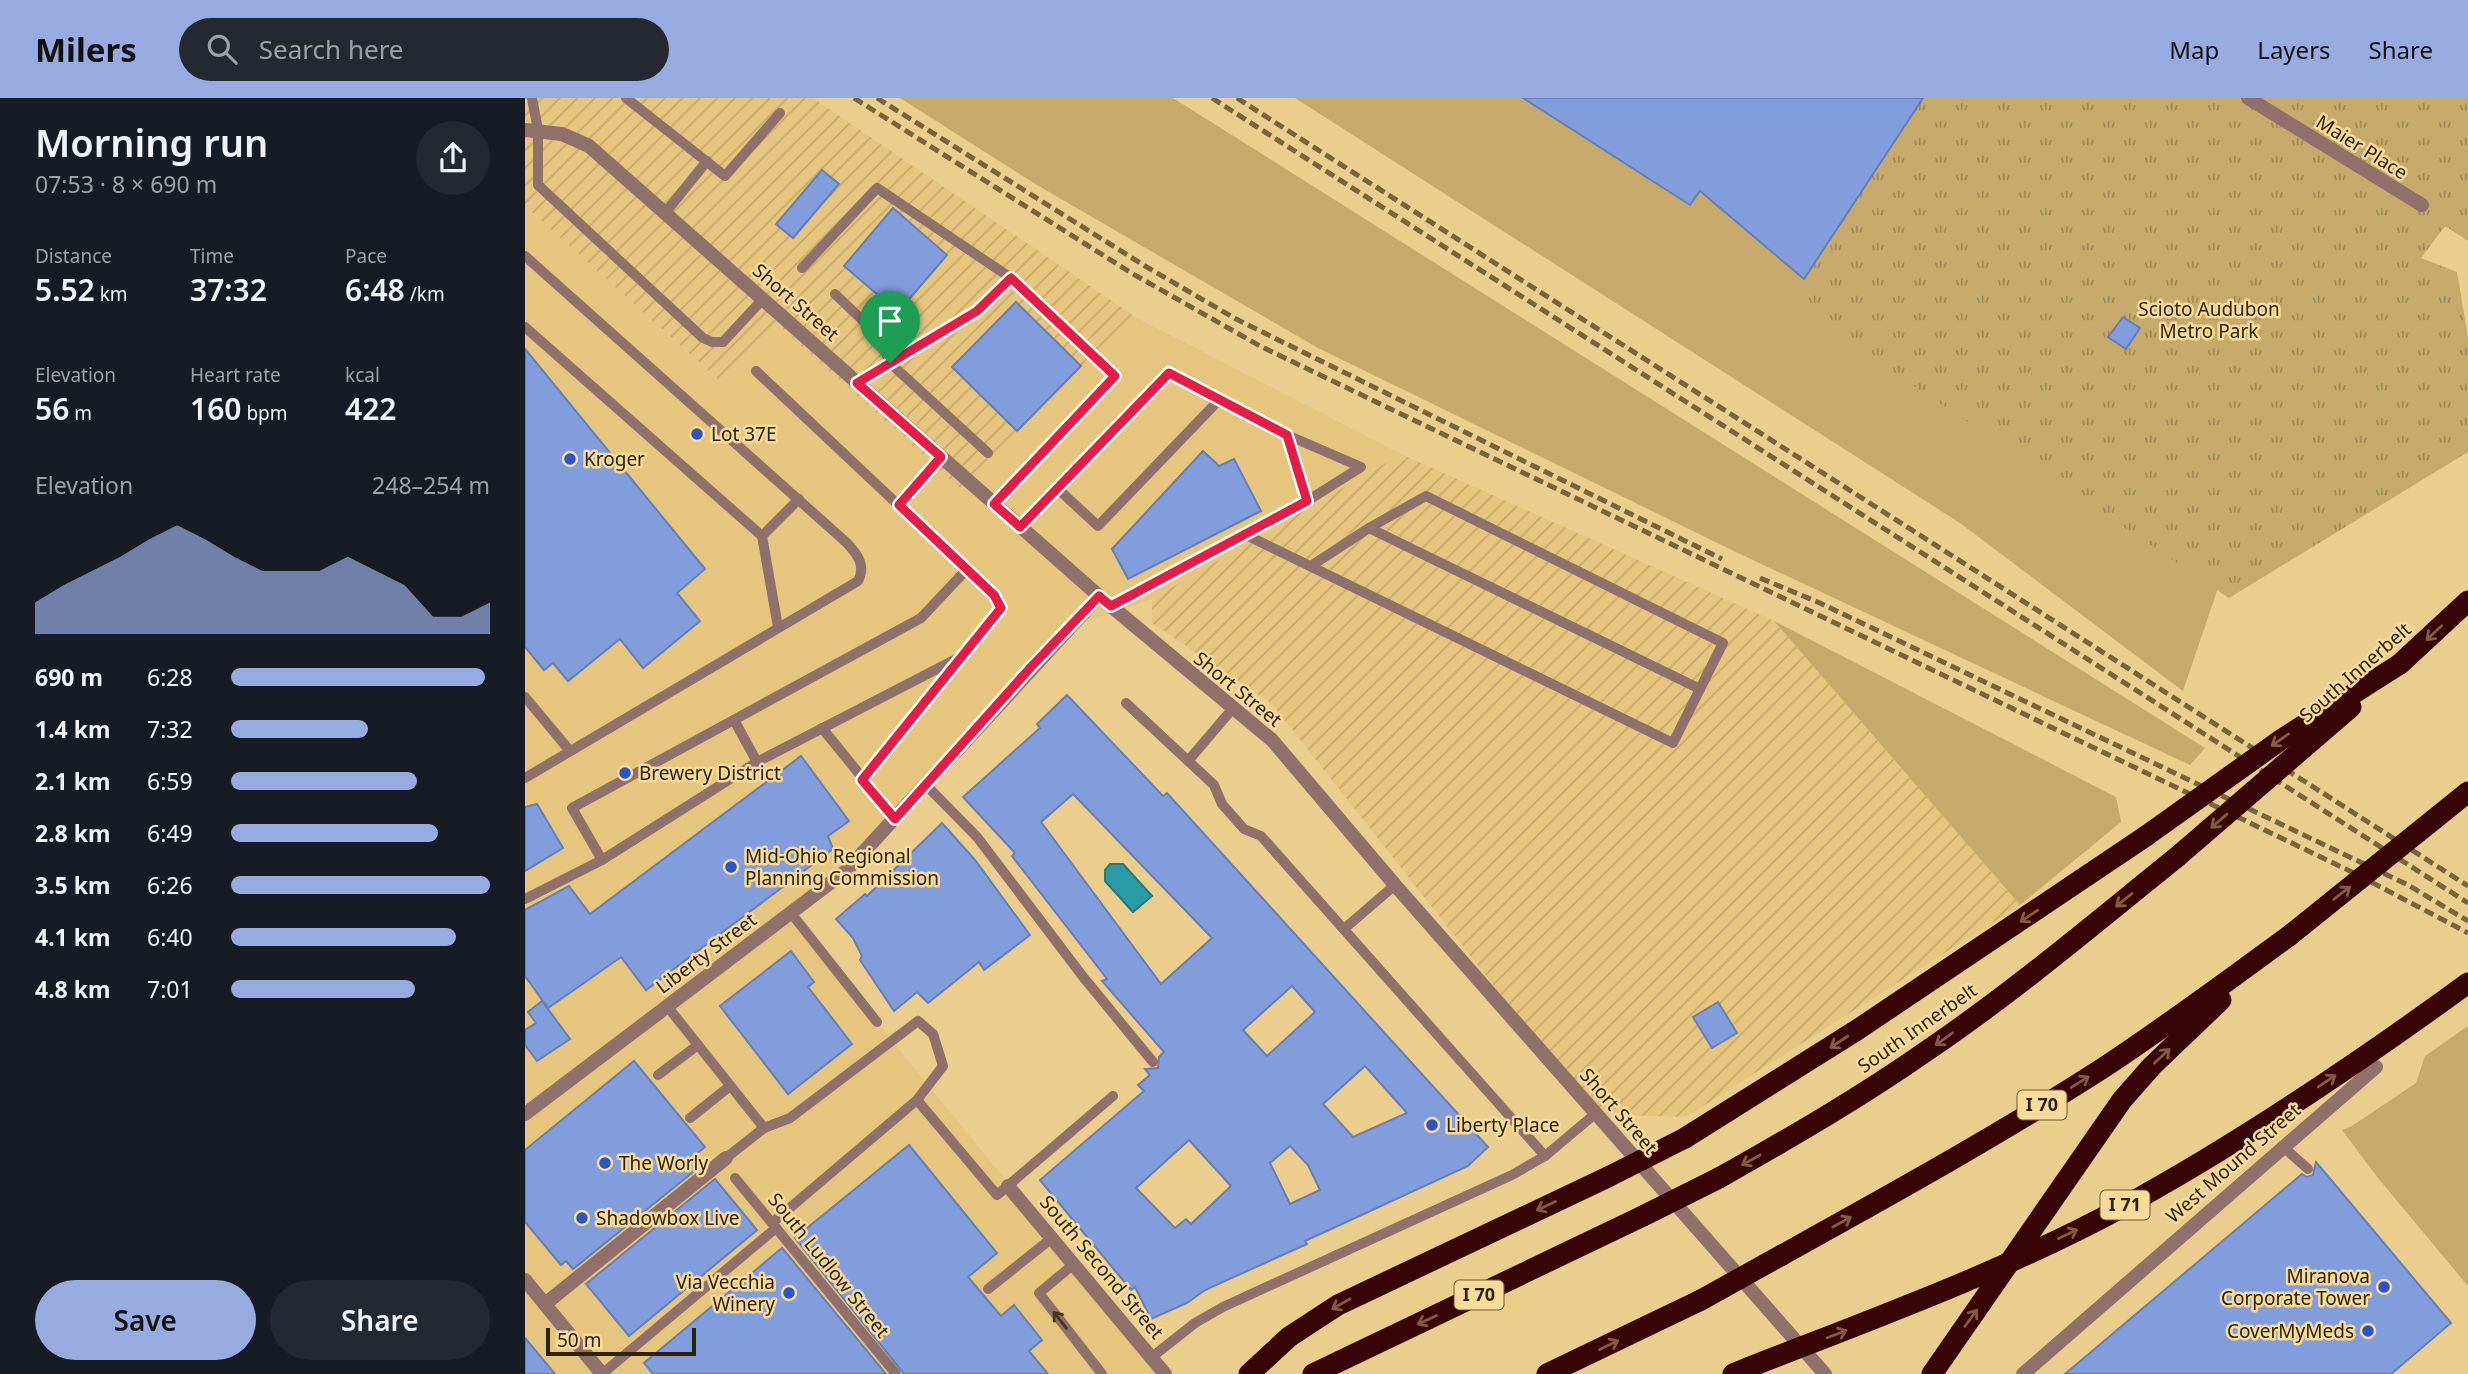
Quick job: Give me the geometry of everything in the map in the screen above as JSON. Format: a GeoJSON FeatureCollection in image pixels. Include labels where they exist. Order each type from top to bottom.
{"type":"FeatureCollection","features":[{"type":"Feature","properties":{"kind":"highway","name":"South Innerbelt"},"geometry":{"type":"LineString","coordinates":[[1313,1374],[1719,1178],[1826,1118],[1929,1050],[2034,973],[2177,857],[2400,664],[2468,601]]}},
{"type":"Feature","properties":{"kind":"highway"},"geometry":{"type":"LineString","coordinates":[[1252,1371],[1289,1337],[1338,1305],[1685,1138],[1869,1023],[2146,836],[2282,739],[2400,664]]}},
{"type":"Feature","properties":{"kind":"highway","name":"I 70"},"geometry":{"type":"LineString","coordinates":[[1547,1374],[1701,1300],[1783,1255],[1919,1179],[2102,1068],[2192,1007],[2288,936],[2468,792]]}},
{"type":"Feature","properties":{"kind":"highway"},"geometry":{"type":"LineString","coordinates":[[1932,1374],[2122,1100],[2151,1066],[2288,936]]}},
{"type":"Feature","properties":{"kind":"highway","name":"I 71"},"geometry":{"type":"LineString","coordinates":[[1742,1371],[1940,1293],[2121,1208],[2278,1115],[2468,983]]}},
{"type":"Feature","properties":{"kind":"street","name":"Maier Place"},"geometry":{"type":"LineString","coordinates":[[2248,98],[2422,205]]}},
{"type":"Feature","properties":{"kind":"street","name":"Short Street"},"geometry":{"type":"LineString","coordinates":[[532,130],[562,134],[589,146],[1178,665],[1234,707],[1296,766],[1395,885],[1825,1374]]}},
{"type":"Feature","properties":{"kind":"street","name":"Liberty Street"},"geometry":{"type":"LineString","coordinates":[[525,1114],[846,871],[1099,596]]}},
{"type":"Feature","properties":{"kind":"street","name":"West Mound Street"},"geometry":{"type":"LineString","coordinates":[[2022,1374],[2376,1067]]}},
{"type":"Feature","properties":{"kind":"street"},"geometry":{"type":"LineString","coordinates":[[545,1304],[726,1158]]}},
{"type":"Feature","properties":{"kind":"street","name":"South Second Street"},"geometry":{"type":"LineString","coordinates":[[1008,1186],[1165,1374]]}},
{"type":"Feature","properties":{"kind":"street"},"geometry":{"type":"LineString","coordinates":[[525,1280],[597,1372]]}},
{"type":"Feature","properties":{"kind":"lane"},"geometry":{"type":"LineString","coordinates":[[531,98],[538,185],[703,338],[712,342],[723,342],[763,299]]}},
{"type":"Feature","properties":{"kind":"lane"},"geometry":{"type":"LineString","coordinates":[[626,98],[725,176],[780,113]]}},
{"type":"Feature","properties":{"kind":"lane"},"geometry":{"type":"LineString","coordinates":[[665,213],[707,162]]}},
{"type":"Feature","properties":{"kind":"lane"},"geometry":{"type":"LineString","coordinates":[[802,268],[877,188],[1011,278],[1115,376],[994,504]]}},
{"type":"Feature","properties":{"kind":"lane"},"geometry":{"type":"LineString","coordinates":[[525,256],[799,499],[859,556],[862,573],[858,581],[525,778]]}},
{"type":"Feature","properties":{"kind":"lane"},"geometry":{"type":"LineString","coordinates":[[857,383],[977,311],[1011,278]]}},
{"type":"Feature","properties":{"kind":"lane"},"geometry":{"type":"LineString","coordinates":[[835,294],[880,337],[890,363],[988,453]]}},
{"type":"Feature","properties":{"kind":"lane"},"geometry":{"type":"LineString","coordinates":[[525,327],[762,536],[778,627]]}},
{"type":"Feature","properties":{"kind":"lane"},"geometry":{"type":"LineString","coordinates":[[756,371],[994,595],[1001,608],[862,780]]}},
{"type":"Feature","properties":{"kind":"lane"},"geometry":{"type":"LineString","coordinates":[[1020,527],[1169,373],[1287,435],[1361,467],[1307,501],[1111,606]]}},
{"type":"Feature","properties":{"kind":"lane"},"geometry":{"type":"LineString","coordinates":[[1058,489],[1098,526],[1218,401]]}},
{"type":"Feature","properties":{"kind":"lane"},"geometry":{"type":"LineString","coordinates":[[1287,435],[1307,501]]}},
{"type":"Feature","properties":{"kind":"lane"},"geometry":{"type":"LineString","coordinates":[[899,505],[941,457]]}},
{"type":"Feature","properties":{"kind":"lane"},"geometry":{"type":"LineString","coordinates":[[1244,534],[1673,743],[1723,643],[1426,496],[1369,527],[1311,566]]}},
{"type":"Feature","properties":{"kind":"lane"},"geometry":{"type":"LineString","coordinates":[[762,536],[799,499]]}},
{"type":"Feature","properties":{"kind":"lane"},"geometry":{"type":"LineString","coordinates":[[1369,527],[1700,689]]}},
{"type":"Feature","properties":{"kind":"lane"},"geometry":{"type":"LineString","coordinates":[[602,860],[572,808],[921,618],[967,569]]}},
{"type":"Feature","properties":{"kind":"lane"},"geometry":{"type":"LineString","coordinates":[[525,899],[602,860],[757,762],[964,655]]}},
{"type":"Feature","properties":{"kind":"lane"},"geometry":{"type":"LineString","coordinates":[[525,697],[570,751]]}},
{"type":"Feature","properties":{"kind":"lane"},"geometry":{"type":"LineString","coordinates":[[1126,703],[1215,785],[1222,804],[1244,829],[1261,836],[1545,1156]]}},
{"type":"Feature","properties":{"kind":"lane"},"geometry":{"type":"LineString","coordinates":[[1188,761],[1234,707]]}},
{"type":"Feature","properties":{"kind":"lane"},"geometry":{"type":"LineString","coordinates":[[734,720],[757,762]]}},
{"type":"Feature","properties":{"kind":"lane"},"geometry":{"type":"LineString","coordinates":[[823,727],[895,819]]}},
{"type":"Feature","properties":{"kind":"lane"},"geometry":{"type":"LineString","coordinates":[[926,785],[977,837],[1084,978],[1153,1062]]}},
{"type":"Feature","properties":{"kind":"lane"},"geometry":{"type":"LineString","coordinates":[[1344,929],[1395,885]]}},
{"type":"Feature","properties":{"kind":"lane"},"geometry":{"type":"LineString","coordinates":[[792,913],[877,1022]]}},
{"type":"Feature","properties":{"kind":"lane"},"geometry":{"type":"LineString","coordinates":[[667,1006],[764,1128]]}},
{"type":"Feature","properties":{"kind":"lane"},"geometry":{"type":"LineString","coordinates":[[597,1372],[774,1226],[917,1100],[943,1066],[933,1034],[918,1021],[790,1118],[764,1128],[726,1158]]}},
{"type":"Feature","properties":{"kind":"lane"},"geometry":{"type":"LineString","coordinates":[[658,1076],[698,1045]]}},
{"type":"Feature","properties":{"kind":"lane"},"geometry":{"type":"LineString","coordinates":[[690,1118],[730,1086]]}},
{"type":"Feature","properties":{"kind":"lane"},"geometry":{"type":"LineString","coordinates":[[917,1100],[997,1195],[1113,1096]]}},
{"type":"Feature","properties":{"kind":"lane"},"geometry":{"type":"LineString","coordinates":[[1152,1357],[1195,1323],[1223,1307],[1512,1175],[1545,1156],[1595,1114]]}},
{"type":"Feature","properties":{"kind":"lane"},"geometry":{"type":"LineString","coordinates":[[2282,1146],[2308,1169]]}},
{"type":"Feature","properties":{"kind":"lane","name":"South Ludlow Street"},"geometry":{"type":"LineString","coordinates":[[735,1178],[896,1374]]}},
{"type":"Feature","properties":{"kind":"lane"},"geometry":{"type":"LineString","coordinates":[[988,1289],[1052,1238]]}},
{"type":"Feature","properties":{"kind":"lane"},"geometry":{"type":"LineString","coordinates":[[1074,1264],[1038,1293],[1102,1374]]}},
{"type":"Feature","properties":{"kind":"shaded area"},"geometry":{"type":"Polygon","coordinates":[[[525,98],[813,98],[1137,318],[961,489],[778,325],[722,383],[525,206],[525,98]]]}},
{"type":"Feature","properties":{"kind":"shaded area"},"geometry":{"type":"Polygon","coordinates":[[[525,206],[721,382],[778,325],[961,489],[1137,318],[1401,454],[1152,599],[1065,629],[844,876],[794,921],[1164,1374],[525,1374],[525,206]]]}},
{"type":"Feature","properties":{"kind":"shaded area"},"geometry":{"type":"Polygon","coordinates":[[[1401,454],[1774,621],[2020,905],[1686,1117],[1595,1114],[1272,704],[1152,623],[1152,599],[1401,454]]]}},
{"type":"Feature","properties":{"kind":"green space"},"geometry":{"type":"Polygon","coordinates":[[[900,98],[1173,98],[2205,748],[2190,765],[1740,554],[1318,348],[1037,185],[900,98]]]}},
{"type":"Feature","properties":{"kind":"green space"},"geometry":{"type":"Polygon","coordinates":[[[1295,98],[1524,98],[1690,205],[1700,191],[1804,279],[2233,544],[2183,691],[1960,523],[1295,98]]]}},
{"type":"Feature","properties":{"kind":"green space","name":"Scioto Audubon Metro Park"},"geometry":{"type":"Polygon","coordinates":[[[1917,98],[2468,98],[2468,241],[2445,226],[2421,258],[2457,272],[2468,337],[2468,452],[2229,598],[1789,302],[1917,98]]]}},
{"type":"Feature","properties":{"kind":"green space"},"geometry":{"type":"Polygon","coordinates":[[[1774,621],[2116,797],[2121,822],[2020,905],[1774,621]]]}},
{"type":"Feature","properties":{"kind":"green space"},"geometry":{"type":"Polygon","coordinates":[[[2468,1026],[2468,1286],[2378,1178],[2342,1130],[2416,1083],[2425,1056],[2468,1026]]]}},
{"type":"Feature","properties":{"kind":"water"},"geometry":{"type":"Polygon","coordinates":[[[1110,864],[1123,864],[1152,896],[1133,912],[1105,881],[1105,870],[1110,864]]]}},
{"type":"Feature","properties":{"kind":"building"},"geometry":{"type":"Polygon","coordinates":[[[1523,98],[1923,98],[1804,279],[1700,191],[1690,205],[1523,98]]]}},
{"type":"Feature","properties":{"kind":"building"},"geometry":{"type":"Polygon","coordinates":[[[822,170],[839,184],[793,238],[776,224],[822,170]]]}},
{"type":"Feature","properties":{"kind":"building"},"geometry":{"type":"Polygon","coordinates":[[[893,208],[947,255],[898,312],[844,266],[893,208]]]}},
{"type":"Feature","properties":{"kind":"building"},"geometry":{"type":"Polygon","coordinates":[[[1016,302],[1081,366],[1017,431],[952,367],[1016,302]]]}},
{"type":"Feature","properties":{"kind":"building"},"geometry":{"type":"Polygon","coordinates":[[[2123,317],[2140,328],[2126,349],[2108,337],[2123,317]]]}},
{"type":"Feature","properties":{"kind":"building","name":"Kroger"},"geometry":{"type":"Polygon","coordinates":[[[525,349],[705,569],[677,593],[700,621],[643,668],[620,639],[568,681],[553,663],[544,670],[525,647],[525,349]]]}},
{"type":"Feature","properties":{"kind":"building"},"geometry":{"type":"Polygon","coordinates":[[[1203,451],[1219,466],[1234,459],[1261,511],[1128,579],[1112,549],[1203,451]]]}},
{"type":"Feature","properties":{"kind":"building"},"geometry":{"type":"Polygon","coordinates":[[[1067,695],[1163,796],[1167,793],[1488,1147],[1468,1166],[1305,1241],[1307,1244],[1205,1290],[1187,1303],[1151,1319],[1135,1287],[1131,1290],[1040,1180],[1144,1091],[1138,1085],[1150,1075],[1145,1069],[1158,1068],[1159,1057],[1164,1052],[1102,981],[1107,979],[1012,856],[1015,853],[963,797],[1040,728],[1037,724],[1067,695]],[[1073,794],[1041,822],[1161,984],[1212,938],[1073,794]],[[1292,986],[1243,1030],[1267,1056],[1315,1012],[1292,986]],[[1365,1066],[1323,1104],[1353,1137],[1407,1113],[1365,1066]],[[1189,1140],[1136,1188],[1175,1228],[1186,1219],[1191,1224],[1231,1186],[1189,1140]],[[1290,1146],[1270,1163],[1290,1204],[1320,1190],[1308,1165],[1290,1146]]]}},
{"type":"Feature","properties":{"kind":"building"},"geometry":{"type":"Polygon","coordinates":[[[801,756],[849,821],[828,836],[833,849],[646,990],[621,957],[548,1008],[525,976],[525,910],[569,886],[590,914],[801,756]]]}},
{"type":"Feature","properties":{"kind":"building"},"geometry":{"type":"Polygon","coordinates":[[[537,804],[563,848],[525,871],[525,807],[537,804]]]}},
{"type":"Feature","properties":{"kind":"building"},"geometry":{"type":"Polygon","coordinates":[[[942,823],[975,860],[1030,935],[984,970],[979,962],[928,1003],[917,992],[894,1011],[860,960],[862,956],[853,938],[836,919],[865,894],[867,896],[942,823]]]}},
{"type":"Feature","properties":{"kind":"building"},"geometry":{"type":"Polygon","coordinates":[[[791,951],[814,982],[808,987],[852,1044],[788,1094],[720,1006],[791,951]]]}},
{"type":"Feature","properties":{"kind":"building"},"geometry":{"type":"Polygon","coordinates":[[[542,1001],[570,1039],[537,1061],[525,1045],[525,1030],[536,1023],[528,1012],[542,1001]]]}},
{"type":"Feature","properties":{"kind":"building"},"geometry":{"type":"Polygon","coordinates":[[[1718,1002],[1737,1033],[1712,1048],[1693,1017],[1718,1002]]]}},
{"type":"Feature","properties":{"kind":"building","name":"The Worly"},"geometry":{"type":"Polygon","coordinates":[[[634,1061],[705,1147],[695,1155],[703,1164],[573,1269],[566,1261],[561,1265],[525,1222],[525,1150],[634,1061]]]}},
{"type":"Feature","properties":{"kind":"building"},"geometry":{"type":"Polygon","coordinates":[[[909,1145],[997,1253],[968,1277],[1001,1316],[1014,1305],[1042,1340],[1029,1351],[1048,1374],[904,1374],[795,1238],[909,1145]]]}},
{"type":"Feature","properties":{"kind":"building"},"geometry":{"type":"Polygon","coordinates":[[[2316,1162],[2451,1323],[2391,1374],[2065,1374],[2302,1174],[2307,1177],[2313,1175],[2316,1162]]]}},
{"type":"Feature","properties":{"kind":"building"},"geometry":{"type":"Polygon","coordinates":[[[715,1179],[757,1230],[629,1336],[586,1284],[715,1179]]]}},
{"type":"Feature","properties":{"kind":"building"},"geometry":{"type":"Polygon","coordinates":[[[782,1248],[886,1374],[653,1374],[644,1363],[782,1248]]]}},
{"type":"Feature","properties":{"kind":"building"},"geometry":{"type":"Polygon","coordinates":[[[525,1338],[555,1374],[525,1374],[525,1338]]]}},
{"type":"Feature","properties":{"kind":"railway"},"geometry":{"type":"LineString","coordinates":[[854,98],[1133,274],[1260,346],[2356,874],[2468,933]]}},
{"type":"Feature","properties":{"kind":"railway"},"geometry":{"type":"LineString","coordinates":[[877,98],[1145,266],[1236,319],[1722,559]]}},
{"type":"Feature","properties":{"kind":"railway"},"geometry":{"type":"LineString","coordinates":[[1212,98],[2468,903]]}},
{"type":"Feature","properties":{"kind":"railway"},"geometry":{"type":"LineString","coordinates":[[1237,98],[2468,886]]}},
{"type":"Feature","properties":{"kind":"railway"},"geometry":{"type":"LineString","coordinates":[[1760,578],[1820,603],[2408,885],[2468,921]]}},
{"type":"Feature","properties":{"kind":"place","name":"Lot 37E"},"geometry":{"type":"Point","coordinates":[697,434]}},
{"type":"Feature","properties":{"kind":"place","name":"Kroger"},"geometry":{"type":"Point","coordinates":[570,459]}},
{"type":"Feature","properties":{"kind":"place","name":"Brewery District"},"geometry":{"type":"Point","coordinates":[625,773]}},
{"type":"Feature","properties":{"kind":"place","name":"Mid-Ohio Regional Planning Commission"},"geometry":{"type":"Point","coordinates":[731,867]}},
{"type":"Feature","properties":{"kind":"place","name":"Liberty Place"},"geometry":{"type":"Point","coordinates":[1432,1125]}},
{"type":"Feature","properties":{"kind":"place","name":"The Worly"},"geometry":{"type":"Point","coordinates":[605,1163]}},
{"type":"Feature","properties":{"kind":"place","name":"Shadowbox Live"},"geometry":{"type":"Point","coordinates":[582,1218]}},
{"type":"Feature","properties":{"kind":"place","name":"Miranova Corporate Tower"},"geometry":{"type":"Point","coordinates":[2384,1287]}},
{"type":"Feature","properties":{"kind":"place","name":"Via Vecchia Winery"},"geometry":{"type":"Point","coordinates":[789,1293]}},
{"type":"Feature","properties":{"kind":"place","name":"CoverMyMeds"},"geometry":{"type":"Point","coordinates":[2368,1331]}},
{"type":"Feature","properties":{"kind":"route"},"geometry":{"type":"LineString","coordinates":[[1011,278],[1115,376],[994,504],[1020,527],[1169,373],[1287,435],[1307,501],[1111,606],[1099,596],[1031,667],[895,819],[862,780],[1001,608],[994,595],[899,505],[941,457],[857,383],[890,363],[977,311],[1011,278]]}}]}
